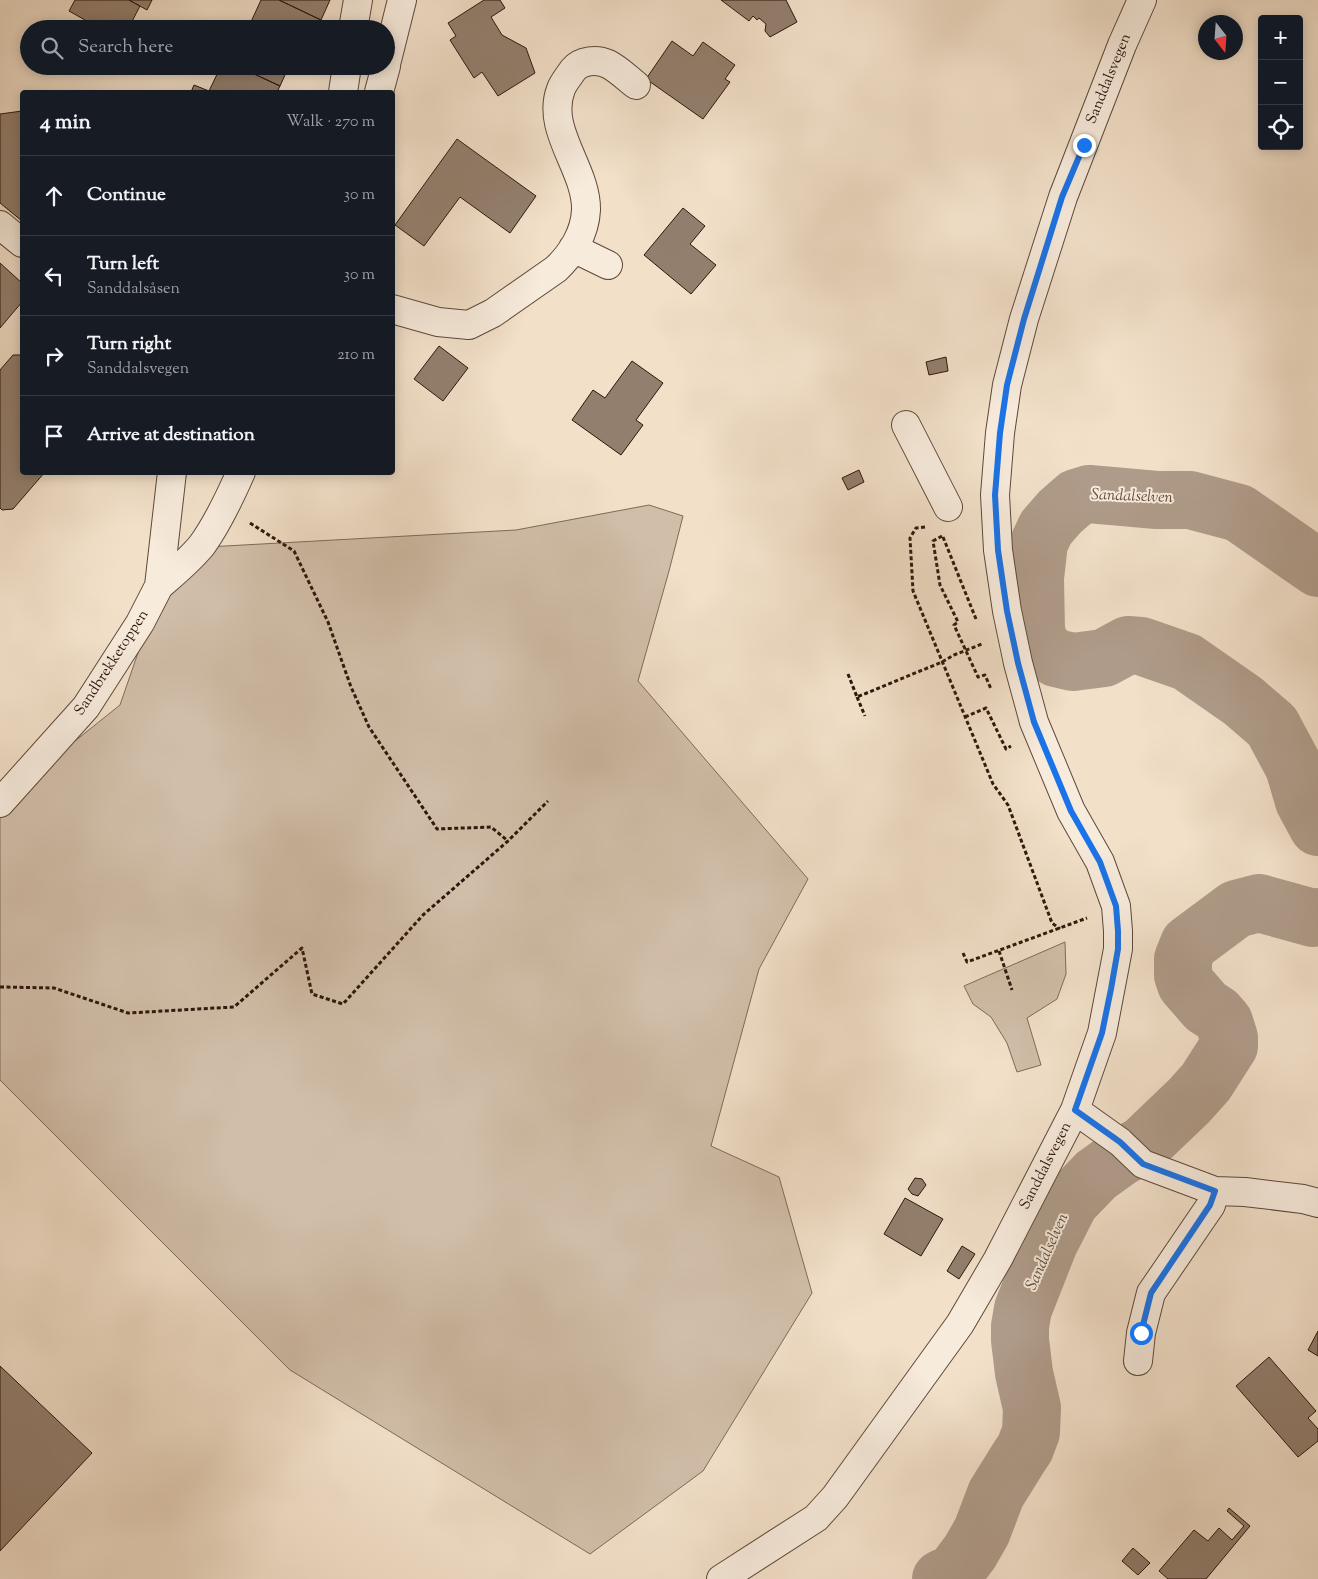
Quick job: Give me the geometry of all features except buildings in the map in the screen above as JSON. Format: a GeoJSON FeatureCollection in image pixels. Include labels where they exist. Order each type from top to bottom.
{"type":"FeatureCollection","features":[{"type":"Feature","properties":{"kind":"street"},"geometry":{"type":"LineString","coordinates":[[355,20],[358,0]]}},
{"type":"Feature","properties":{"kind":"street"},"geometry":{"type":"LineString","coordinates":[[395,28],[402,0]]}},
{"type":"Feature","properties":{"kind":"street","name":"Sanddalsvegen"},"geometry":{"type":"LineString","coordinates":[[721,1579],[816,1518],[835,1497],[960,1324],[998,1259],[1075,1110],[1102,1033],[1118,949],[1116,906],[1100,862],[1071,811],[1034,722],[1018,663],[1007,611],[998,550],[995,495],[1000,433],[1007,385],[1024,319],[1062,197],[1122,45],[1142,0]]}},
{"type":"Feature","properties":{"kind":"street"},"geometry":{"type":"LineString","coordinates":[[395,310],[438,322],[469,325],[493,313],[556,269],[573,248],[581,233],[586,213],[586,202],[581,182],[559,124],[557,107],[561,88],[576,67],[583,63],[594,61],[608,64],[636,85]]}},
{"type":"Feature","properties":{"kind":"street"},"geometry":{"type":"LineString","coordinates":[[343,90],[346,75]]}},
{"type":"Feature","properties":{"kind":"street"},"geometry":{"type":"LineString","coordinates":[[380,90],[383,75]]}},
{"type":"Feature","properties":{"kind":"street"},"geometry":{"type":"LineString","coordinates":[[0,224],[20,241]]}},
{"type":"Feature","properties":{"kind":"street"},"geometry":{"type":"LineString","coordinates":[[573,248],[608,265]]}},
{"type":"Feature","properties":{"kind":"street"},"geometry":{"type":"LineString","coordinates":[[906,425],[940,521]]}},
{"type":"Feature","properties":{"kind":"street","name":"Sandbrekketoppen"},"geometry":{"type":"LineString","coordinates":[[0,803],[86,707],[140,624],[159,586],[172,475]]}},
{"type":"Feature","properties":{"kind":"street","name":"Sandbrekketoppen"},"geometry":{"type":"LineString","coordinates":[[159,586],[201,545],[225,507],[240,475]]}},
{"type":"Feature","properties":{"kind":"street"},"geometry":{"type":"LineString","coordinates":[[1075,1110],[1120,1142],[1143,1164],[1215,1191],[1245,1192],[1302,1199],[1318,1203]]}},
{"type":"Feature","properties":{"kind":"street"},"geometry":{"type":"LineString","coordinates":[[1138,1361],[1141,1333],[1151,1293],[1210,1205],[1215,1191]]}},
{"type":"Feature","properties":{"kind":"path"},"geometry":{"type":"LineString","coordinates":[[243,518],[294,551],[328,622],[351,687],[369,727],[437,829],[491,827],[508,841]]}},
{"type":"Feature","properties":{"kind":"path"},"geometry":{"type":"LineString","coordinates":[[978,625],[942,535],[940,521],[916,528],[910,538],[913,591],[993,784],[1008,805],[1052,923],[1060,929]]}},
{"type":"Feature","properties":{"kind":"path"},"geometry":{"type":"LineString","coordinates":[[942,535],[933,541],[940,585],[958,622],[954,624],[978,677],[985,674],[993,693]]}},
{"type":"Feature","properties":{"kind":"path"},"geometry":{"type":"LineString","coordinates":[[857,697],[985,643]]}},
{"type":"Feature","properties":{"kind":"path"},"geometry":{"type":"LineString","coordinates":[[848,674],[865,716]]}},
{"type":"Feature","properties":{"kind":"path"},"geometry":{"type":"LineString","coordinates":[[965,718],[986,708],[1006,749],[1011,746],[1008,738]]}},
{"type":"Feature","properties":{"kind":"path"},"geometry":{"type":"LineString","coordinates":[[0,987],[54,988],[128,1013],[234,1006],[302,948],[312,994],[343,1004],[423,915],[508,841],[548,802]]}},
{"type":"Feature","properties":{"kind":"path"},"geometry":{"type":"LineString","coordinates":[[964,953],[967,962],[1087,918]]}},
{"type":"Feature","properties":{"kind":"path"},"geometry":{"type":"LineString","coordinates":[[999,951],[1012,990]]}},
{"type":"Feature","properties":{"kind":"shaded area"},"geometry":{"type":"Polygon","coordinates":[[[649,505],[683,516],[638,681],[808,879],[759,969],[711,1146],[779,1177],[812,1293],[703,1471],[590,1554],[290,1370],[0,1080],[0,801],[120,705],[149,621],[207,547],[516,530],[649,505]]]}},
{"type":"Feature","properties":{"kind":"shaded area"},"geometry":{"type":"Polygon","coordinates":[[[1065,942],[1066,974],[1057,999],[1027,1018],[1041,1065],[1017,1072],[1007,1043],[991,1017],[973,1004],[964,986],[1065,942]]]}},
{"type":"Feature","properties":{"kind":"waterway","name":"Sandalselven"},"geometry":{"type":"LineString","coordinates":[[1318,568],[1239,513],[1190,500],[1157,500],[1089,494],[1076,498],[1046,528],[1039,543],[1035,578],[1036,631],[1041,648],[1056,658],[1073,662],[1104,658],[1128,645],[1141,646],[1187,662],[1243,701],[1272,726],[1294,767],[1304,801],[1318,827]]}},
{"type":"Feature","properties":{"kind":"waterway","name":"Sandalselven"},"geometry":{"type":"LineString","coordinates":[[941,1579],[955,1572],[970,1552],[982,1531],[996,1494],[1025,1448],[1031,1432],[1032,1408],[1024,1373],[1020,1326],[1023,1309],[1049,1243],[1070,1202],[1096,1175],[1121,1157],[1143,1145],[1189,1101],[1206,1082],[1229,1046],[1229,1038],[1224,1022],[1217,1014],[1206,1007],[1186,984],[1183,975],[1183,959],[1189,944],[1236,909],[1259,903],[1313,918],[1318,917]]}},
{"type":"Feature","properties":{"kind":"route"},"geometry":{"type":"LineString","coordinates":[[1084,145],[1062,197],[1024,319],[1007,385],[1000,433],[995,495],[998,550],[1007,611],[1018,663],[1034,722],[1071,811],[1100,862],[1116,906],[1118,949],[1111,989],[1102,1033],[1075,1110],[1120,1142],[1143,1164],[1215,1191],[1210,1205],[1151,1293],[1141,1333]]}}]}
